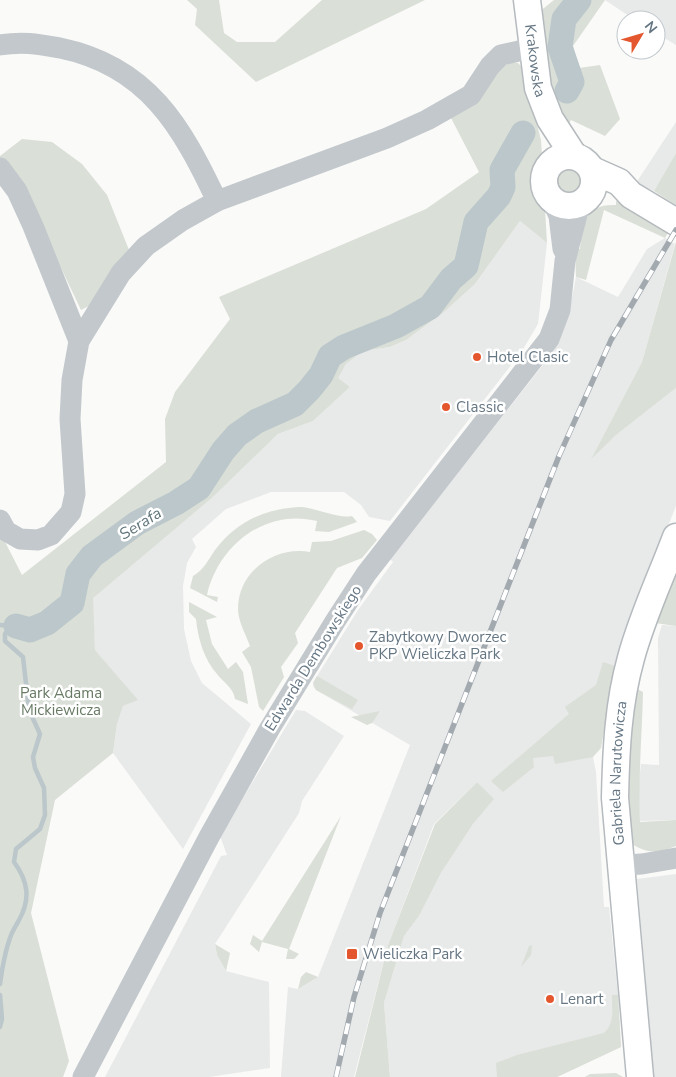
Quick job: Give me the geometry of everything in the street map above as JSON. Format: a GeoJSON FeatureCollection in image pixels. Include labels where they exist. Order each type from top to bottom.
{"type":"FeatureCollection","features":[{"type":"Feature","properties":{"kind":"main road","name":"Krakowska"},"geometry":{"type":"LineString","coordinates":[[527,0],[538,88],[550,119],[583,163]]}},
{"type":"Feature","properties":{"kind":"main road","name":"Krakowska"},"geometry":{"type":"LineString","coordinates":[[547,169],[550,154],[548,140],[550,119]]}},
{"type":"Feature","properties":{"kind":"main road"},"geometry":{"type":"LineString","coordinates":[[631,194],[584,201],[565,206],[552,198],[545,184],[547,169],[559,158],[583,163],[619,182],[631,194],[676,222]]}},
{"type":"Feature","properties":{"kind":"main road"},"geometry":{"type":"LineString","coordinates":[[583,163],[594,185],[584,201]]}},
{"type":"Feature","properties":{"kind":"main road","name":"Gabriela Narutowicza"},"geometry":{"type":"LineString","coordinates":[[640,1077],[615,798],[620,707],[631,658],[676,537]]}},
{"type":"Feature","properties":{"kind":"street"},"geometry":{"type":"LineString","coordinates":[[0,45],[20,41],[76,52],[101,62],[138,83],[157,100],[193,149],[218,201]]}},
{"type":"Feature","properties":{"kind":"street"},"geometry":{"type":"LineString","coordinates":[[3,525],[20,539],[38,540],[51,535],[72,512],[75,494],[70,419],[72,380],[79,341],[121,272],[146,246],[183,220],[218,201],[388,138],[427,120],[471,95],[490,66],[501,55],[532,48]]}},
{"type":"Feature","properties":{"kind":"street"},"geometry":{"type":"LineString","coordinates":[[0,168],[17,191],[33,226],[79,341]]}},
{"type":"Feature","properties":{"kind":"street","name":"Edwarda Dembowskiego"},"geometry":{"type":"LineString","coordinates":[[83,1077],[209,838],[270,728],[336,620],[366,574],[549,339],[560,310],[564,261],[559,216],[552,198]]}},
{"type":"Feature","properties":{"kind":"street","name":"Edwarda Dembowskiego"},"geometry":{"type":"LineString","coordinates":[[564,261],[584,201]]}},
{"type":"Feature","properties":{"kind":"street"},"geometry":{"type":"LineString","coordinates":[[622,865],[650,863],[676,858]]}},
{"type":"Feature","properties":{"kind":"shaded area"},"geometry":{"type":"Polygon","coordinates":[[[605,0],[676,0],[676,45],[666,39],[666,10],[620,10],[605,0]]]}},
{"type":"Feature","properties":{"kind":"shaded area"},"geometry":{"type":"Polygon","coordinates":[[[676,122],[676,153],[654,191],[636,183],[676,122]]]}},
{"type":"Feature","properties":{"kind":"shaded area"},"geometry":{"type":"Polygon","coordinates":[[[520,221],[547,243],[538,324],[522,351],[390,521],[369,517],[361,505],[344,492],[271,492],[226,509],[192,539],[196,547],[187,563],[183,586],[184,629],[191,661],[202,683],[251,724],[183,849],[113,753],[117,724],[123,706],[137,700],[95,650],[92,598],[213,497],[278,434],[313,421],[350,387],[337,378],[346,364],[363,351],[390,347],[406,340],[443,313],[475,284],[520,221]]]}},
{"type":"Feature","properties":{"kind":"shaded area"},"geometry":{"type":"Polygon","coordinates":[[[665,238],[675,244],[642,362],[592,457],[616,435],[676,388],[676,506],[621,645],[601,745],[593,757],[596,772],[604,907],[609,907],[621,1047],[557,1077],[390,1077],[384,1003],[404,936],[419,916],[441,873],[473,824],[493,800],[477,782],[434,824],[388,945],[354,1077],[281,1077],[288,987],[298,989],[318,977],[410,745],[316,690],[313,686],[314,681],[358,610],[393,562],[390,559],[542,366],[563,330],[570,308],[576,277],[618,297],[647,249],[665,238]]]}},
{"type":"Feature","properties":{"kind":"shaded area"},"geometry":{"type":"Polygon","coordinates":[[[662,625],[676,626],[676,820],[640,821],[638,790],[641,764],[659,765],[658,638],[662,625]]]}},
{"type":"Feature","properties":{"kind":"shaded area"},"geometry":{"type":"Polygon","coordinates":[[[296,710],[305,711],[344,736],[302,801],[299,813],[215,944],[217,955],[226,971],[269,982],[270,1068],[209,1077],[105,1077],[221,856],[227,855],[220,836],[296,710]]]}},
{"type":"Feature","properties":{"kind":"shaded area"},"geometry":{"type":"Polygon","coordinates":[[[676,874],[676,1077],[654,1077],[637,879],[676,874]]]}},
{"type":"Feature","properties":{"kind":"green space"},"geometry":{"type":"Polygon","coordinates":[[[187,0],[219,0],[224,33],[237,42],[275,42],[322,0],[425,0],[256,82],[195,25],[197,9],[187,0]]]}},
{"type":"Feature","properties":{"kind":"green space"},"geometry":{"type":"Polygon","coordinates":[[[554,0],[605,0],[573,46],[579,68],[600,65],[620,119],[605,136],[571,120],[567,127],[547,82],[539,12],[554,0]]]}},
{"type":"Feature","properties":{"kind":"green space","name":"Park Adama Mickiewicza"},"geometry":{"type":"Polygon","coordinates":[[[510,62],[518,63],[522,67],[541,140],[547,243],[520,221],[475,284],[443,313],[406,340],[390,347],[363,351],[346,364],[338,378],[350,387],[313,421],[278,434],[213,497],[93,598],[95,650],[138,700],[123,706],[117,724],[113,753],[55,800],[31,913],[69,1061],[63,1077],[0,1077],[0,532],[22,575],[166,462],[165,419],[175,392],[230,319],[219,297],[426,209],[479,172],[451,118],[495,73],[510,62]]]}},
{"type":"Feature","properties":{"kind":"green space"},"geometry":{"type":"Polygon","coordinates":[[[22,139],[52,142],[82,164],[107,195],[129,250],[91,305],[81,310],[26,194],[0,160],[0,156],[22,139]]]}},
{"type":"Feature","properties":{"kind":"green space"},"geometry":{"type":"Polygon","coordinates":[[[676,153],[676,205],[654,191],[676,153]]]}},
{"type":"Feature","properties":{"kind":"green space"},"geometry":{"type":"Polygon","coordinates":[[[569,166],[579,170],[583,180],[579,190],[569,194],[559,190],[555,180],[559,170],[569,166]]]}},
{"type":"Feature","properties":{"kind":"green space"},"geometry":{"type":"Polygon","coordinates":[[[616,201],[641,210],[671,227],[665,238],[604,210],[586,280],[576,277],[575,249],[580,249],[582,231],[587,217],[597,208],[616,205],[616,201]]]}},
{"type":"Feature","properties":{"kind":"green space"},"geometry":{"type":"Polygon","coordinates":[[[676,242],[676,388],[616,435],[591,459],[642,362],[676,242]]]}},
{"type":"Feature","properties":{"kind":"green space"},"geometry":{"type":"Polygon","coordinates":[[[302,507],[341,516],[352,516],[357,522],[329,532],[315,531],[317,521],[298,518],[279,520],[262,526],[247,535],[233,547],[222,561],[213,577],[207,595],[218,597],[217,602],[190,588],[193,576],[203,568],[215,550],[233,531],[264,513],[302,507]]]}},
{"type":"Feature","properties":{"kind":"green space"},"geometry":{"type":"Polygon","coordinates":[[[364,530],[372,534],[377,540],[362,558],[337,568],[295,633],[298,643],[281,667],[284,677],[263,711],[259,707],[251,667],[242,652],[250,646],[238,614],[240,595],[244,583],[261,564],[272,557],[297,551],[310,552],[312,542],[331,541],[364,530]]]}},
{"type":"Feature","properties":{"kind":"green space"},"geometry":{"type":"Polygon","coordinates":[[[676,573],[676,626],[655,623],[676,573]]]}},
{"type":"Feature","properties":{"kind":"green space"},"geometry":{"type":"Polygon","coordinates":[[[189,602],[217,617],[206,620],[212,644],[228,669],[236,662],[243,672],[248,704],[235,699],[230,688],[209,662],[200,641],[196,619],[189,612],[189,602]]]}},
{"type":"Feature","properties":{"kind":"green space"},"geometry":{"type":"Polygon","coordinates":[[[603,662],[615,666],[601,748],[593,757],[555,764],[553,756],[533,758],[534,767],[503,792],[491,781],[569,714],[565,707],[596,685],[603,662]]]}},
{"type":"Feature","properties":{"kind":"green space"},"geometry":{"type":"Polygon","coordinates":[[[317,676],[358,700],[352,709],[316,690],[313,683],[317,676]]]}},
{"type":"Feature","properties":{"kind":"green space"},"geometry":{"type":"Polygon","coordinates":[[[635,688],[643,692],[640,822],[676,820],[676,846],[659,851],[643,850],[632,844],[626,794],[627,758],[635,688]]]}},
{"type":"Feature","properties":{"kind":"green space"},"geometry":{"type":"Polygon","coordinates":[[[380,711],[372,723],[367,725],[351,717],[380,711]]]}},
{"type":"Feature","properties":{"kind":"green space"},"geometry":{"type":"Polygon","coordinates":[[[477,782],[494,799],[473,824],[441,873],[419,916],[404,936],[384,1003],[390,1077],[355,1077],[388,945],[435,824],[477,782]]]}},
{"type":"Feature","properties":{"kind":"green space"},"geometry":{"type":"Polygon","coordinates":[[[341,816],[289,949],[299,954],[294,959],[286,959],[288,949],[262,942],[259,952],[250,944],[253,935],[262,941],[341,816]]]}},
{"type":"Feature","properties":{"kind":"green space"},"geometry":{"type":"Polygon","coordinates":[[[215,944],[230,953],[226,971],[217,955],[215,944]]]}},
{"type":"Feature","properties":{"kind":"green space"},"geometry":{"type":"Polygon","coordinates":[[[532,945],[531,955],[521,967],[529,946],[532,945]]]}},
{"type":"Feature","properties":{"kind":"green space"},"geometry":{"type":"Polygon","coordinates":[[[306,972],[318,977],[298,989],[301,977],[306,972]]]}},
{"type":"Feature","properties":{"kind":"green space"},"geometry":{"type":"Polygon","coordinates":[[[612,995],[618,995],[621,1047],[557,1077],[497,1077],[496,1063],[517,1055],[604,1033],[610,1025],[612,995]]]}},
{"type":"Feature","properties":{"kind":"green space"},"geometry":{"type":"Polygon","coordinates":[[[616,1073],[623,1077],[585,1077],[590,1074],[616,1073]]]}},
{"type":"Feature","properties":{"kind":"waterway","name":"Serafa"},"geometry":{"type":"LineString","coordinates":[[567,91],[572,82],[560,47],[564,19],[579,0]]}},
{"type":"Feature","properties":{"kind":"waterway","name":"Serafa"},"geometry":{"type":"LineString","coordinates":[[16,626],[30,630],[47,623],[72,603],[78,574],[92,556],[137,523],[176,503],[199,488],[223,451],[237,435],[257,421],[295,404],[321,375],[330,356],[344,347],[396,326],[430,307],[451,279],[466,266],[476,222],[499,196],[503,187],[502,170],[523,133]]}},
{"type":"Feature","properties":{"kind":"waterway"},"geometry":{"type":"LineString","coordinates":[[0,625],[12,626]]}},
{"type":"Feature","properties":{"kind":"waterway","name":"Serafa"},"geometry":{"type":"LineString","coordinates":[[0,984],[8,943],[23,912],[26,897],[25,883],[14,862],[16,849],[40,829],[45,815],[44,788],[35,768],[33,757],[40,734],[29,710],[23,657],[5,641],[5,634],[9,629],[16,626]]}},
{"type":"Feature","properties":{"kind":"waterway","name":"Serafa"},"geometry":{"type":"LineString","coordinates":[[0,995],[2,1019],[0,1027]]}},
{"type":"Feature","properties":{"kind":"railway"},"geometry":{"type":"LineString","coordinates":[[336,1077],[354,997],[380,913],[559,456],[611,340],[676,230]]}},
{"type":"Feature","properties":{"kind":"place","name":"Hotel Clasic"},"geometry":{"type":"Point","coordinates":[477,357]}},
{"type":"Feature","properties":{"kind":"place","name":"Classic"},"geometry":{"type":"Point","coordinates":[446,407]}},
{"type":"Feature","properties":{"kind":"place","name":"Zabytkowy Dworzec PKP Wieliczka Park"},"geometry":{"type":"Point","coordinates":[359,646]}},
{"type":"Feature","properties":{"kind":"place","name":"Wieliczka Park"},"geometry":{"type":"Point","coordinates":[352,954]}},
{"type":"Feature","properties":{"kind":"place","name":"Lenart"},"geometry":{"type":"Point","coordinates":[550,999]}}]}
